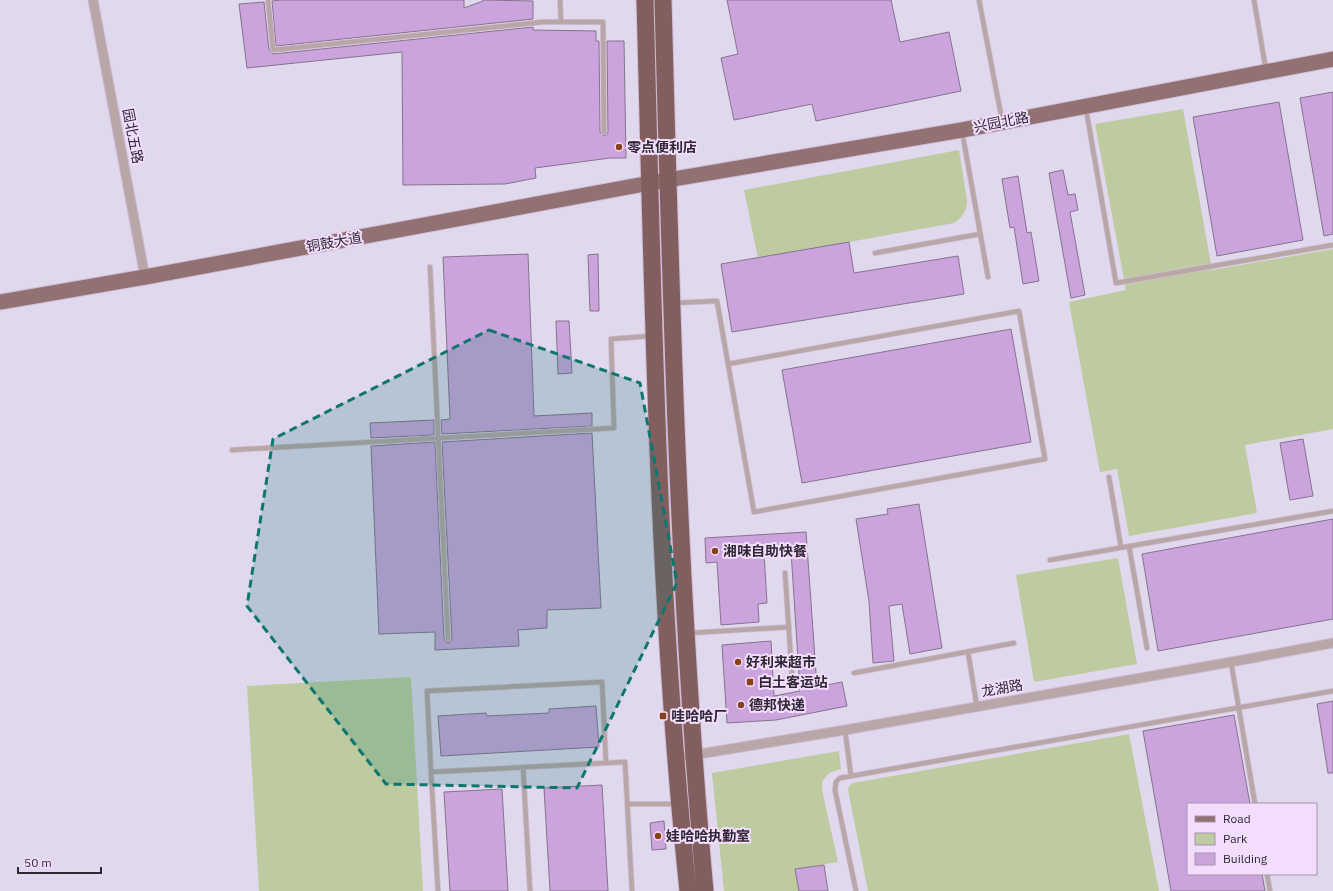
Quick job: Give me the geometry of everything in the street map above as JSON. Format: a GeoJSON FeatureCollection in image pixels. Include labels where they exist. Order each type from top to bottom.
{"type":"FeatureCollection","features":[{"type":"Feature","properties":{"kind":"highway"},"geometry":{"type":"LineString","coordinates":[[645,0],[653,336],[667,636],[675,758],[688,891]]}},
{"type":"Feature","properties":{"kind":"highway"},"geometry":{"type":"LineString","coordinates":[[663,0],[671,303],[686,633],[694,756],[706,891]]}},
{"type":"Feature","properties":{"kind":"main road","name":"兴园北路"},"geometry":{"type":"LineString","coordinates":[[668,180],[962,130],[1333,59]]}},
{"type":"Feature","properties":{"kind":"main road","name":"铜鼓大道"},"geometry":{"type":"LineString","coordinates":[[0,302],[145,277],[668,180]]}},
{"type":"Feature","properties":{"kind":"street","name":"园北五路"},"geometry":{"type":"LineString","coordinates":[[93,0],[145,277]]}},
{"type":"Feature","properties":{"kind":"street","name":"龙湖路"},"geometry":{"type":"LineString","coordinates":[[675,758],[977,707],[1333,643]]}},
{"type":"Feature","properties":{"kind":"lane"},"geometry":{"type":"LineString","coordinates":[[268,0],[273,50],[543,22],[603,22],[604,132]]}},
{"type":"Feature","properties":{"kind":"lane"},"geometry":{"type":"LineString","coordinates":[[560,0],[561,22]]}},
{"type":"Feature","properties":{"kind":"lane"},"geometry":{"type":"LineString","coordinates":[[979,0],[1003,121]]}},
{"type":"Feature","properties":{"kind":"lane"},"geometry":{"type":"LineString","coordinates":[[1254,0],[1266,72]]}},
{"type":"Feature","properties":{"kind":"lane"},"geometry":{"type":"LineString","coordinates":[[1085,106],[1116,283],[1333,245]]}},
{"type":"Feature","properties":{"kind":"lane"},"geometry":{"type":"LineString","coordinates":[[962,130],[988,277]]}},
{"type":"Feature","properties":{"kind":"lane"},"geometry":{"type":"LineString","coordinates":[[875,253],[980,234]]}},
{"type":"Feature","properties":{"kind":"lane"},"geometry":{"type":"LineString","coordinates":[[430,267],[448,639]]}},
{"type":"Feature","properties":{"kind":"lane"},"geometry":{"type":"LineString","coordinates":[[671,303],[717,301],[728,364],[754,512],[1045,459],[1019,311],[728,364]]}},
{"type":"Feature","properties":{"kind":"lane"},"geometry":{"type":"LineString","coordinates":[[232,450],[614,428],[611,339],[653,336]]}},
{"type":"Feature","properties":{"kind":"lane"},"geometry":{"type":"LineString","coordinates":[[1109,477],[1121,548]]}},
{"type":"Feature","properties":{"kind":"lane"},"geometry":{"type":"LineString","coordinates":[[1050,560],[1333,511]]}},
{"type":"Feature","properties":{"kind":"lane"},"geometry":{"type":"LineString","coordinates":[[1129,546],[1148,648]]}},
{"type":"Feature","properties":{"kind":"lane"},"geometry":{"type":"LineString","coordinates":[[786,573],[792,676]]}},
{"type":"Feature","properties":{"kind":"lane"},"geometry":{"type":"LineString","coordinates":[[686,633],[789,627]]}},
{"type":"Feature","properties":{"kind":"lane"},"geometry":{"type":"LineString","coordinates":[[854,673],[1014,644]]}},
{"type":"Feature","properties":{"kind":"lane"},"geometry":{"type":"LineString","coordinates":[[968,652],[977,707]]}},
{"type":"Feature","properties":{"kind":"lane"},"geometry":{"type":"LineString","coordinates":[[1231,662],[1255,803]]}},
{"type":"Feature","properties":{"kind":"lane"},"geometry":{"type":"LineString","coordinates":[[438,891],[427,691],[602,682],[606,763]]}},
{"type":"Feature","properties":{"kind":"lane"},"geometry":{"type":"LineString","coordinates":[[856,891],[835,790],[838,779],[1333,691]]}},
{"type":"Feature","properties":{"kind":"lane"},"geometry":{"type":"LineString","coordinates":[[845,730],[851,776]]}},
{"type":"Feature","properties":{"kind":"lane"},"geometry":{"type":"LineString","coordinates":[[431,772],[625,762],[632,891]]}},
{"type":"Feature","properties":{"kind":"lane"},"geometry":{"type":"LineString","coordinates":[[523,767],[530,891]]}},
{"type":"Feature","properties":{"kind":"lane"},"geometry":{"type":"LineString","coordinates":[[628,804],[679,804]]}},
{"type":"Feature","properties":{"kind":"lane"},"geometry":{"type":"LineString","coordinates":[[1267,875],[1270,891]]}},
{"type":"Feature","properties":{"kind":"highlighted area"},"geometry":{"type":"Polygon","coordinates":[[[489,330],[640,383],[677,583],[577,788],[386,784],[247,606],[273,439],[489,330]]]}},
{"type":"Feature","properties":{"kind":"shaded area"},"geometry":{"type":"Polygon","coordinates":[[[0,0],[1333,0],[1333,891],[0,891],[0,0]]]}},
{"type":"Feature","properties":{"kind":"green space"},"geometry":{"type":"Polygon","coordinates":[[[1183,109],[1212,270],[1333,249],[1333,429],[1245,445],[1257,513],[1129,536],[1117,469],[1100,472],[1069,302],[1126,290],[1095,124],[1183,109]]]}},
{"type":"Feature","properties":{"kind":"green space"},"geometry":{"type":"Polygon","coordinates":[[[959,150],[967,204],[964,213],[954,223],[758,258],[744,190],[959,150]]]}},
{"type":"Feature","properties":{"kind":"green space"},"geometry":{"type":"Polygon","coordinates":[[[1118,558],[1137,664],[1034,682],[1016,575],[1118,558]]]}},
{"type":"Feature","properties":{"kind":"green space"},"geometry":{"type":"Polygon","coordinates":[[[411,677],[423,891],[259,891],[247,686],[411,677]]]}},
{"type":"Feature","properties":{"kind":"green space"},"geometry":{"type":"Polygon","coordinates":[[[1129,734],[1159,891],[868,891],[848,790],[849,786],[853,783],[1129,734]]]}},
{"type":"Feature","properties":{"kind":"green space"},"geometry":{"type":"Polygon","coordinates":[[[839,751],[841,769],[829,773],[822,782],[822,790],[838,862],[795,869],[799,891],[724,891],[712,773],[839,751]]]}},
{"type":"Feature","properties":{"kind":"building"},"geometry":{"type":"Polygon","coordinates":[[[464,0],[464,8],[483,0],[533,1],[533,19],[276,46],[272,1],[464,0]]]}},
{"type":"Feature","properties":{"kind":"building"},"geometry":{"type":"Polygon","coordinates":[[[727,0],[891,0],[900,42],[949,32],[961,91],[816,121],[812,104],[734,120],[721,58],[738,54],[727,0]]]}},
{"type":"Feature","properties":{"kind":"building"},"geometry":{"type":"Polygon","coordinates":[[[264,2],[269,50],[273,54],[533,27],[533,30],[596,31],[596,41],[599,41],[600,132],[604,136],[608,132],[607,41],[624,41],[626,158],[610,158],[535,168],[536,178],[505,184],[403,185],[402,52],[247,68],[239,4],[264,2]]]}},
{"type":"Feature","properties":{"kind":"building"},"geometry":{"type":"Polygon","coordinates":[[[1333,92],[1333,234],[1324,236],[1300,98],[1333,92]]]}},
{"type":"Feature","properties":{"kind":"building"},"geometry":{"type":"Polygon","coordinates":[[[1279,102],[1303,240],[1217,256],[1193,117],[1279,102]]]}},
{"type":"Feature","properties":{"kind":"building"},"geometry":{"type":"Polygon","coordinates":[[[1063,170],[1068,195],[1075,194],[1078,210],[1070,212],[1085,295],[1071,298],[1049,173],[1063,170]]]}},
{"type":"Feature","properties":{"kind":"building"},"geometry":{"type":"Polygon","coordinates":[[[1018,176],[1027,233],[1031,232],[1039,281],[1023,284],[1014,227],[1010,228],[1002,179],[1018,176]]]}},
{"type":"Feature","properties":{"kind":"building"},"geometry":{"type":"Polygon","coordinates":[[[849,242],[854,273],[958,256],[964,294],[732,332],[721,264],[849,242]]]}},
{"type":"Feature","properties":{"kind":"building"},"geometry":{"type":"Polygon","coordinates":[[[528,254],[534,416],[592,413],[592,426],[442,434],[441,420],[450,419],[443,257],[528,254]]]}},
{"type":"Feature","properties":{"kind":"building"},"geometry":{"type":"Polygon","coordinates":[[[598,254],[599,311],[590,311],[588,255],[598,254]]]}},
{"type":"Feature","properties":{"kind":"building"},"geometry":{"type":"Polygon","coordinates":[[[556,321],[569,321],[572,373],[558,374],[556,321]]]}},
{"type":"Feature","properties":{"kind":"building"},"geometry":{"type":"Polygon","coordinates":[[[1011,329],[1031,442],[802,483],[782,370],[1011,329]]]}},
{"type":"Feature","properties":{"kind":"building"},"geometry":{"type":"Polygon","coordinates":[[[434,420],[434,435],[371,438],[370,423],[434,420]]]}},
{"type":"Feature","properties":{"kind":"building"},"geometry":{"type":"Polygon","coordinates":[[[592,433],[601,608],[547,610],[547,628],[518,630],[519,646],[435,650],[435,632],[379,634],[371,446],[435,442],[444,639],[449,643],[452,639],[442,442],[592,433]]]}},
{"type":"Feature","properties":{"kind":"building"},"geometry":{"type":"Polygon","coordinates":[[[1303,439],[1313,496],[1290,500],[1280,443],[1303,439]]]}},
{"type":"Feature","properties":{"kind":"building"},"geometry":{"type":"Polygon","coordinates":[[[919,504],[942,648],[910,654],[902,604],[889,606],[894,661],[873,663],[869,601],[856,519],[888,514],[887,509],[919,504]]]}},
{"type":"Feature","properties":{"kind":"building"},"geometry":{"type":"Polygon","coordinates":[[[1333,519],[1333,619],[1158,651],[1142,554],[1333,519]]]}},
{"type":"Feature","properties":{"kind":"building"},"geometry":{"type":"Polygon","coordinates":[[[806,532],[817,687],[842,682],[847,706],[776,720],[727,723],[722,645],[771,641],[774,696],[800,691],[791,551],[764,553],[767,603],[758,604],[759,622],[721,625],[717,562],[706,563],[705,538],[806,532]]]}},
{"type":"Feature","properties":{"kind":"building"},"geometry":{"type":"Polygon","coordinates":[[[1333,701],[1333,773],[1328,773],[1317,704],[1333,701]]]}},
{"type":"Feature","properties":{"kind":"building"},"geometry":{"type":"Polygon","coordinates":[[[596,706],[599,747],[441,756],[438,716],[486,713],[487,716],[549,713],[549,709],[596,706]]]}},
{"type":"Feature","properties":{"kind":"building"},"geometry":{"type":"Polygon","coordinates":[[[1234,715],[1250,803],[1187,803],[1187,875],[1262,875],[1265,891],[1171,891],[1143,731],[1234,715]]]}},
{"type":"Feature","properties":{"kind":"building"},"geometry":{"type":"Polygon","coordinates":[[[602,785],[608,891],[550,891],[544,788],[602,785]]]}},
{"type":"Feature","properties":{"kind":"building"},"geometry":{"type":"Polygon","coordinates":[[[502,789],[508,891],[450,891],[444,792],[502,789]]]}},
{"type":"Feature","properties":{"kind":"building","name":"娃哈哈执勤室"},"geometry":{"type":"Polygon","coordinates":[[[664,821],[666,849],[652,850],[650,823],[664,821]]]}},
{"type":"Feature","properties":{"kind":"building"},"geometry":{"type":"Polygon","coordinates":[[[824,865],[828,891],[799,891],[795,869],[824,865]]]}},
{"type":"Feature","properties":{"kind":"place","name":"零点便利店"},"geometry":{"type":"Point","coordinates":[619,147]}},
{"type":"Feature","properties":{"kind":"place","name":"湘味自助快餐"},"geometry":{"type":"Point","coordinates":[715,551]}},
{"type":"Feature","properties":{"kind":"place","name":"好利来超市"},"geometry":{"type":"Point","coordinates":[738,662]}},
{"type":"Feature","properties":{"kind":"place","name":"白土客运站"},"geometry":{"type":"Point","coordinates":[750,682]}},
{"type":"Feature","properties":{"kind":"place","name":"德邦快递"},"geometry":{"type":"Point","coordinates":[741,705]}},
{"type":"Feature","properties":{"kind":"place","name":"哇哈哈厂"},"geometry":{"type":"Point","coordinates":[663,716]}},
{"type":"Feature","properties":{"kind":"place","name":"娃哈哈执勤室"},"geometry":{"type":"Point","coordinates":[658,836]}}]}
